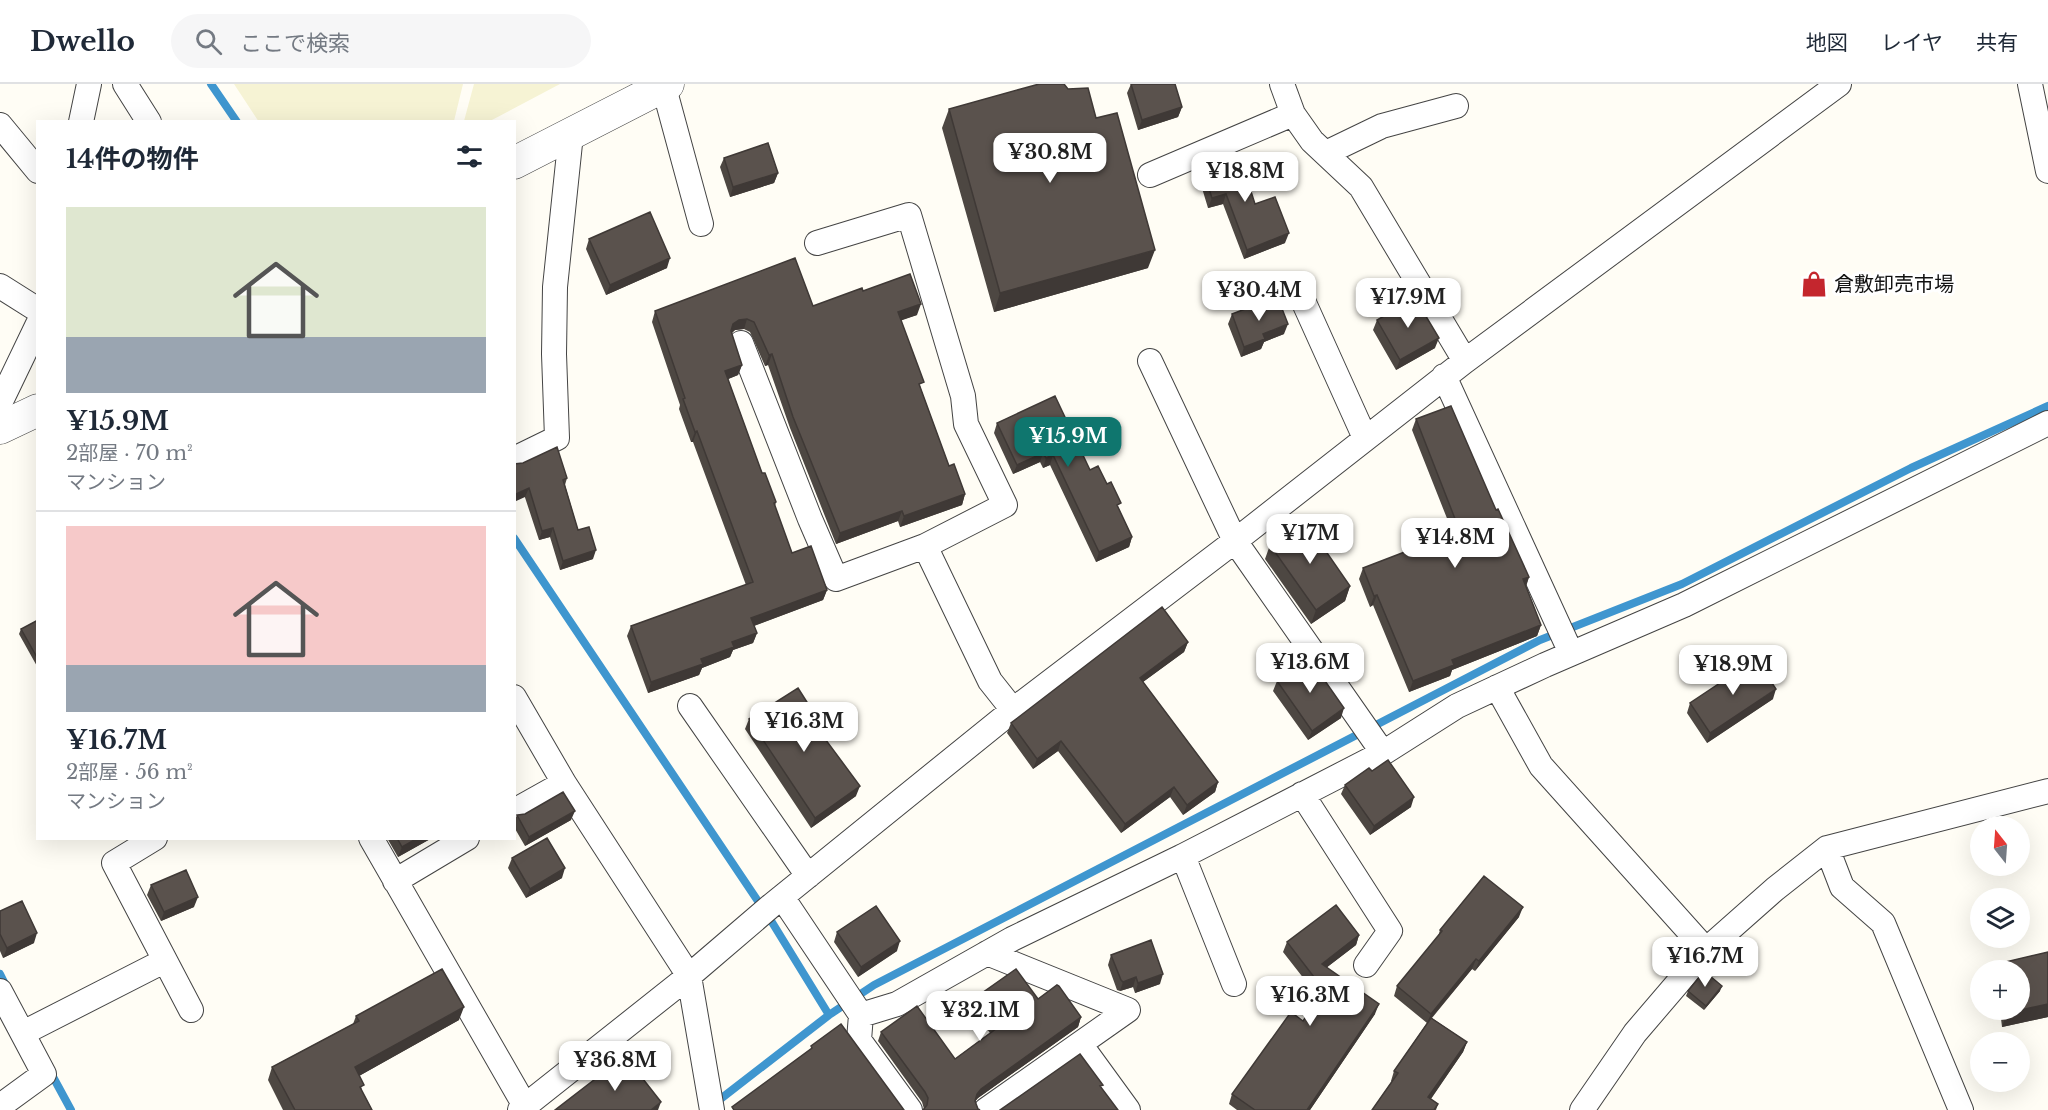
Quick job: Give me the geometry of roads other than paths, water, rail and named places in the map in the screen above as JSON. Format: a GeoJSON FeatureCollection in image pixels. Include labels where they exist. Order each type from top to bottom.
{"type":"FeatureCollection","features":[{"type":"Feature","properties":{"kind":"street"},"geometry":{"type":"LineString","coordinates":[[81,120],[89,84]]}},
{"type":"Feature","properties":{"kind":"street"},"geometry":{"type":"LineString","coordinates":[[125,84],[148,120]]}},
{"type":"Feature","properties":{"kind":"street"},"geometry":{"type":"LineString","coordinates":[[1282,84],[1293,114],[1312,141],[1361,187],[1464,361]]}},
{"type":"Feature","properties":{"kind":"street"},"geometry":{"type":"LineString","coordinates":[[372,840],[522,1108],[689,976],[770,907],[1013,710],[1235,541],[1444,376],[1839,84]]}},
{"type":"Feature","properties":{"kind":"street"},"geometry":{"type":"LineString","coordinates":[[2030,84],[2048,171]]}},
{"type":"Feature","properties":{"kind":"street"},"geometry":{"type":"LineString","coordinates":[[516,162],[665,85],[701,224]]}},
{"type":"Feature","properties":{"kind":"street"},"geometry":{"type":"LineString","coordinates":[[1326,153],[1382,126],[1456,106]]}},
{"type":"Feature","properties":{"kind":"street"},"geometry":{"type":"LineString","coordinates":[[1150,175],[1293,114]]}},
{"type":"Feature","properties":{"kind":"street"},"geometry":{"type":"LineString","coordinates":[[0,125],[36,169]]}},
{"type":"Feature","properties":{"kind":"street"},"geometry":{"type":"LineString","coordinates":[[516,458],[557,438],[554,354],[555,287],[571,134]]}},
{"type":"Feature","properties":{"kind":"street"},"geometry":{"type":"LineString","coordinates":[[741,343],[836,579],[925,546],[1005,506],[966,424],[963,396],[909,215],[817,243]]}},
{"type":"Feature","properties":{"kind":"street"},"geometry":{"type":"LineString","coordinates":[[1258,304],[1296,285],[1365,438]]}},
{"type":"Feature","properties":{"kind":"street"},"geometry":{"type":"LineString","coordinates":[[0,286],[36,309]]}},
{"type":"Feature","properties":{"kind":"street"},"geometry":{"type":"LineString","coordinates":[[0,403],[36,328]]}},
{"type":"Feature","properties":{"kind":"street"},"geometry":{"type":"LineString","coordinates":[[1150,361],[1235,541],[1383,753]]}},
{"type":"Feature","properties":{"kind":"street"},"geometry":{"type":"LineString","coordinates":[[1444,376],[1571,653]]}},
{"type":"Feature","properties":{"kind":"street"},"geometry":{"type":"LineString","coordinates":[[0,429],[36,411]]}},
{"type":"Feature","properties":{"kind":"street"},"geometry":{"type":"LineString","coordinates":[[861,1015],[897,1004],[1012,939],[1183,856],[1383,753],[1456,706],[1571,653],[1684,605],[2048,423]]}},
{"type":"Feature","properties":{"kind":"street"},"geometry":{"type":"LineString","coordinates":[[925,546],[990,681],[1013,710]]}},
{"type":"Feature","properties":{"kind":"street"},"geometry":{"type":"LineString","coordinates":[[1497,687],[1541,766],[1706,950]]}},
{"type":"Feature","properties":{"kind":"street"},"geometry":{"type":"LineString","coordinates":[[516,700],[564,783],[689,976],[711,1105]]}},
{"type":"Feature","properties":{"kind":"street"},"geometry":{"type":"LineString","coordinates":[[690,706],[808,876]]}},
{"type":"Feature","properties":{"kind":"street"},"geometry":{"type":"LineString","coordinates":[[516,810],[564,783]]}},
{"type":"Feature","properties":{"kind":"street"},"geometry":{"type":"LineString","coordinates":[[1582,1110],[1635,1033],[1706,950],[1775,889],[1827,848],[2048,791]]}},
{"type":"Feature","properties":{"kind":"street"},"geometry":{"type":"LineString","coordinates":[[1302,794],[1390,931],[1365,965]]}},
{"type":"Feature","properties":{"kind":"street"},"geometry":{"type":"LineString","coordinates":[[153,840],[114,863],[190,1010]]}},
{"type":"Feature","properties":{"kind":"street"},"geometry":{"type":"LineString","coordinates":[[395,880],[464,840]]}},
{"type":"Feature","properties":{"kind":"street"},"geometry":{"type":"LineString","coordinates":[[1827,848],[1842,886],[1883,923],[1961,1110]]}},
{"type":"Feature","properties":{"kind":"street"},"geometry":{"type":"LineString","coordinates":[[1183,856],[1234,984]]}},
{"type":"Feature","properties":{"kind":"street"},"geometry":{"type":"LineString","coordinates":[[770,907],[861,1015],[859,1040],[910,1110]]}},
{"type":"Feature","properties":{"kind":"street"},"geometry":{"type":"LineString","coordinates":[[986,1110],[1128,1010],[987,953]]}},
{"type":"Feature","properties":{"kind":"street"},"geometry":{"type":"LineString","coordinates":[[23,1033],[165,961]]}},
{"type":"Feature","properties":{"kind":"street"},"geometry":{"type":"LineString","coordinates":[[0,991],[44,1074],[0,1106]]}},
{"type":"Feature","properties":{"kind":"street"},"geometry":{"type":"LineString","coordinates":[[1080,1044],[1128,1110]]}},
{"type":"Feature","properties":{"kind":"waterway"},"geometry":{"type":"LineString","coordinates":[[211,84],[236,120]]}},
{"type":"Feature","properties":{"kind":"waterway"},"geometry":{"type":"LineString","coordinates":[[714,1104],[829,1015],[874,985],[1540,640],[1682,584],[1911,468],[2048,406]]}},
{"type":"Feature","properties":{"kind":"waterway"},"geometry":{"type":"LineString","coordinates":[[516,541],[770,919],[829,1015]]}},
{"type":"Feature","properties":{"kind":"waterway"},"geometry":{"type":"LineString","coordinates":[[0,974],[8,990]]}},
{"type":"Feature","properties":{"kind":"waterway"},"geometry":{"type":"LineString","coordinates":[[52,1075],[71,1110]]}},
{"type":"Feature","properties":{"kind":"place","name":"倉敷卸売市場"},"geometry":{"type":"Point","coordinates":[1814,284]}}]}
